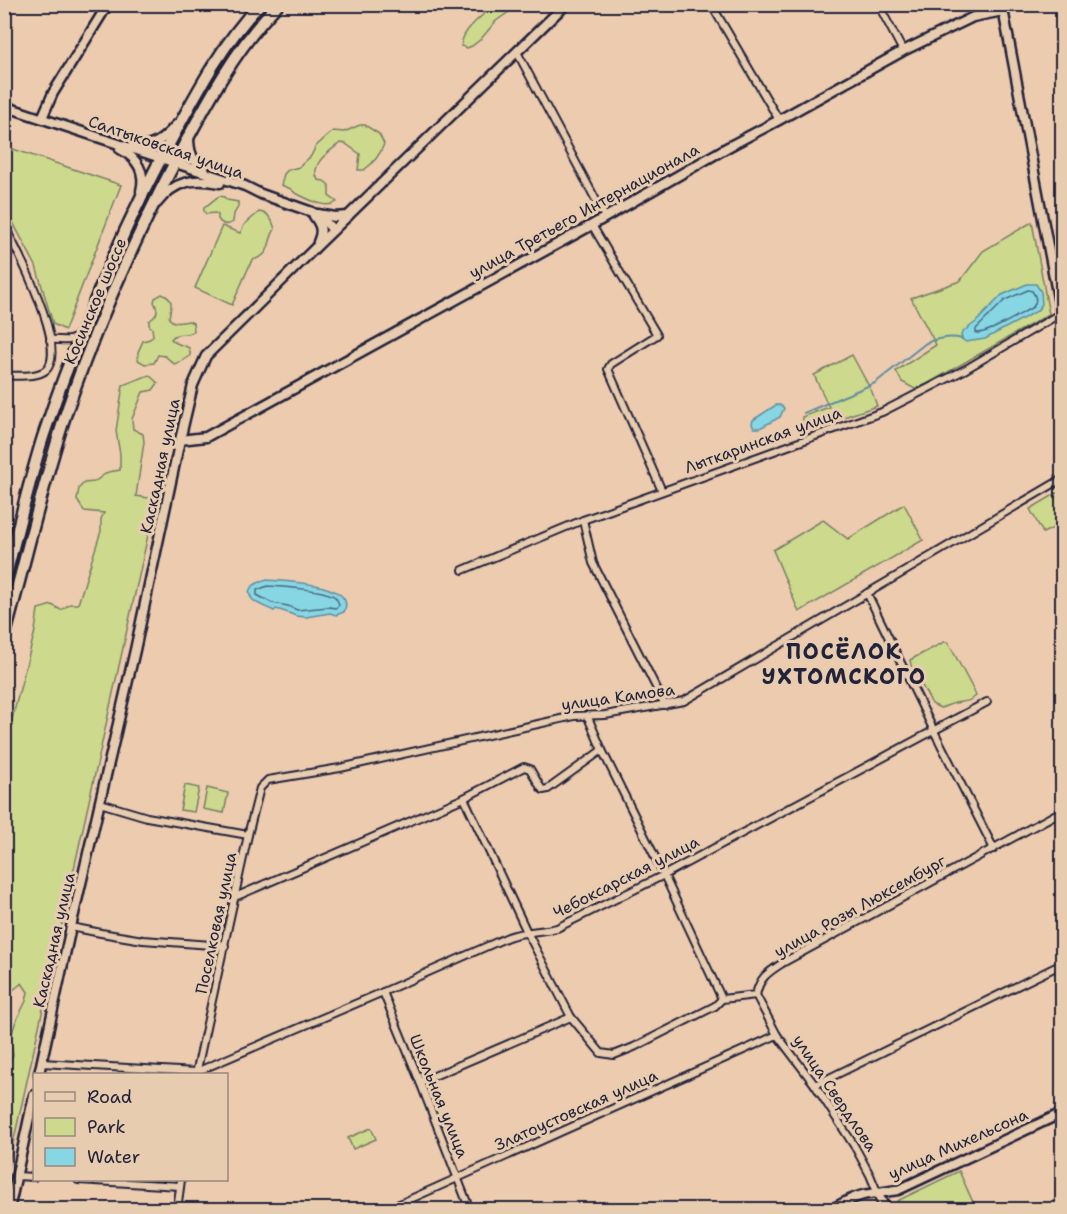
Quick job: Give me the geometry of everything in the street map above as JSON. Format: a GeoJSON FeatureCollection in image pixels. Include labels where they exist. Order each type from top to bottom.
{"type":"FeatureCollection","features":[{"type":"Feature","properties":{"kind":"highway","name":"Косинское шоссе"},"geometry":{"type":"LineString","coordinates":[[4,582],[43,438],[82,330],[135,208],[184,117],[226,47],[260,4]]}},
{"type":"Feature","properties":{"kind":"highway","name":"Косинское шоссе"},"geometry":{"type":"LineString","coordinates":[[4,638],[67,411],[110,300],[148,216],[219,83],[256,28],[278,4]]}},
{"type":"Feature","properties":{"kind":"street","name":"Каскадная улица"},"geometry":{"type":"LineString","coordinates":[[39,1073],[180,440],[193,385],[206,356],[566,4]]}},
{"type":"Feature","properties":{"kind":"street"},"geometry":{"type":"LineString","coordinates":[[711,4],[779,120]]}},
{"type":"Feature","properties":{"kind":"street"},"geometry":{"type":"LineString","coordinates":[[878,4],[903,51]]}},
{"type":"Feature","properties":{"kind":"street"},"geometry":{"type":"LineString","coordinates":[[1021,4],[1003,8],[1062,316]]}},
{"type":"Feature","properties":{"kind":"street"},"geometry":{"type":"LineString","coordinates":[[42,118],[53,93],[103,6]]}},
{"type":"Feature","properties":{"kind":"street","name":"улица Третьего Интернационала"},"geometry":{"type":"LineString","coordinates":[[180,440],[206,437],[903,51],[974,17],[1003,8]]}},
{"type":"Feature","properties":{"kind":"street"},"geometry":{"type":"LineString","coordinates":[[517,52],[605,217]]}},
{"type":"Feature","properties":{"kind":"street","name":"Салтыковская улица"},"geometry":{"type":"LineString","coordinates":[[4,106],[174,165],[245,186],[312,212],[322,218],[333,230]]}},
{"type":"Feature","properties":{"kind":"street"},"geometry":{"type":"LineString","coordinates":[[120,147],[148,146],[156,143],[163,139],[184,117]]}},
{"type":"Feature","properties":{"kind":"street"},"geometry":{"type":"LineString","coordinates":[[189,137],[190,152],[195,163],[223,181]]}},
{"type":"Feature","properties":{"kind":"street"},"geometry":{"type":"LineString","coordinates":[[120,147],[128,153],[141,170],[143,184],[135,208]]}},
{"type":"Feature","properties":{"kind":"street"},"geometry":{"type":"LineString","coordinates":[[148,216],[159,200],[180,184],[191,181],[223,181]]}},
{"type":"Feature","properties":{"kind":"street"},"geometry":{"type":"LineString","coordinates":[[312,212],[329,216],[348,216]]}},
{"type":"Feature","properties":{"kind":"street"},"geometry":{"type":"LineString","coordinates":[[312,212],[321,230],[317,246]]}},
{"type":"Feature","properties":{"kind":"street"},"geometry":{"type":"LineString","coordinates":[[4,225],[34,287],[47,326],[51,360],[45,371],[4,376]]}},
{"type":"Feature","properties":{"kind":"street"},"geometry":{"type":"LineString","coordinates":[[592,225],[657,335],[611,364],[608,371],[662,491]]}},
{"type":"Feature","properties":{"kind":"street","name":"Лыткаринская улица"},"geometry":{"type":"LineString","coordinates":[[463,570],[583,520],[882,412],[1062,316]]}},
{"type":"Feature","properties":{"kind":"street"},"geometry":{"type":"LineString","coordinates":[[50,340],[65,341],[76,338],[82,330]]}},
{"type":"Feature","properties":{"kind":"street"},"geometry":{"type":"LineString","coordinates":[[65,341],[70,348],[70,361]]}},
{"type":"Feature","properties":{"kind":"street","name":"улица Камова"},"geometry":{"type":"LineString","coordinates":[[268,780],[340,768],[574,716],[605,715],[684,701],[1062,479]]}},
{"type":"Feature","properties":{"kind":"street"},"geometry":{"type":"LineString","coordinates":[[583,520],[593,563],[665,705]]}},
{"type":"Feature","properties":{"kind":"street"},"geometry":{"type":"LineString","coordinates":[[867,593],[994,849]]}},
{"type":"Feature","properties":{"kind":"street","name":"Чебоксарская улица"},"geometry":{"type":"LineString","coordinates":[[196,1073],[517,933],[540,932],[557,928],[664,875],[987,702]]}},
{"type":"Feature","properties":{"kind":"street"},"geometry":{"type":"LineString","coordinates":[[587,715],[722,999]]}},
{"type":"Feature","properties":{"kind":"street"},"geometry":{"type":"LineString","coordinates":[[236,897],[464,798],[526,767],[530,769],[541,788],[546,790],[602,750]]}},
{"type":"Feature","properties":{"kind":"street","name":"Поселковая улица"},"geometry":{"type":"LineString","coordinates":[[196,1073],[248,835],[260,788],[268,780]]}},
{"type":"Feature","properties":{"kind":"street"},"geometry":{"type":"LineString","coordinates":[[464,798],[570,1017],[602,1053],[614,1055],[634,1047],[715,1006],[722,999],[756,995]]}},
{"type":"Feature","properties":{"kind":"street"},"geometry":{"type":"LineString","coordinates":[[100,803],[147,817],[248,835]]}},
{"type":"Feature","properties":{"kind":"street","name":"улица Розы Люксембург"},"geometry":{"type":"LineString","coordinates":[[756,995],[762,978],[784,962],[1062,811]]}},
{"type":"Feature","properties":{"kind":"street"},"geometry":{"type":"LineString","coordinates":[[71,927],[134,939],[225,946]]}},
{"type":"Feature","properties":{"kind":"street"},"geometry":{"type":"LineString","coordinates":[[815,1085],[1062,964]]}},
{"type":"Feature","properties":{"kind":"street","name":"Школьная улица"},"geometry":{"type":"LineString","coordinates":[[383,993],[470,1209]]}},
{"type":"Feature","properties":{"kind":"street","name":"улица Свердлова"},"geometry":{"type":"LineString","coordinates":[[756,995],[777,1035],[815,1085],[855,1147],[886,1209]]}},
{"type":"Feature","properties":{"kind":"street"},"geometry":{"type":"LineString","coordinates":[[420,1082],[570,1017]]}},
{"type":"Feature","properties":{"kind":"street","name":"Златоустовская улица"},"geometry":{"type":"LineString","coordinates":[[386,1209],[777,1035]]}},
{"type":"Feature","properties":{"kind":"street"},"geometry":{"type":"LineString","coordinates":[[42,1063],[196,1073]]}},
{"type":"Feature","properties":{"kind":"street"},"geometry":{"type":"LineString","coordinates":[[9,1209],[33,1100]]}},
{"type":"Feature","properties":{"kind":"street","name":"улица Михельсона"},"geometry":{"type":"LineString","coordinates":[[830,1209],[864,1195],[898,1190],[1062,1113]]}},
{"type":"Feature","properties":{"kind":"street"},"geometry":{"type":"LineString","coordinates":[[16,1176],[33,1177]]}},
{"type":"Feature","properties":{"kind":"street"},"geometry":{"type":"LineString","coordinates":[[129,1181],[180,1183],[177,1209]]}},
{"type":"Feature","properties":{"kind":"green space"},"geometry":{"type":"Polygon","coordinates":[[[493,5],[519,5],[496,21],[472,46],[467,48],[461,46],[465,34],[493,5]]]}},
{"type":"Feature","properties":{"kind":"green space"},"geometry":{"type":"Polygon","coordinates":[[[365,125],[379,134],[384,144],[371,165],[364,170],[358,170],[360,154],[346,144],[340,143],[326,154],[316,169],[318,180],[329,185],[329,196],[337,202],[327,205],[316,202],[281,185],[284,174],[288,170],[299,167],[311,156],[316,146],[333,131],[344,132],[365,125]]]}},
{"type":"Feature","properties":{"kind":"green space"},"geometry":{"type":"Polygon","coordinates":[[[4,146],[121,185],[65,330],[53,324],[36,266],[5,211],[4,146]]]}},
{"type":"Feature","properties":{"kind":"green space"},"geometry":{"type":"Polygon","coordinates":[[[220,196],[238,202],[233,222],[229,224],[221,223],[215,213],[206,214],[204,211],[204,207],[220,196]]]}},
{"type":"Feature","properties":{"kind":"green space"},"geometry":{"type":"Polygon","coordinates":[[[259,212],[267,214],[275,229],[266,252],[252,260],[232,305],[195,288],[222,226],[240,233],[244,225],[259,212]]]}},
{"type":"Feature","properties":{"kind":"green space"},"geometry":{"type":"Polygon","coordinates":[[[1032,222],[1049,314],[927,384],[915,389],[902,382],[896,371],[936,345],[911,298],[960,281],[983,251],[1032,222]]]}},
{"type":"Feature","properties":{"kind":"green space"},"geometry":{"type":"Polygon","coordinates":[[[162,294],[169,298],[171,306],[169,318],[171,320],[193,323],[194,331],[176,335],[171,339],[189,348],[190,356],[174,364],[165,356],[158,355],[154,363],[145,364],[138,360],[138,352],[143,341],[153,336],[149,321],[157,313],[155,298],[162,294]]]}},
{"type":"Feature","properties":{"kind":"green space"},"geometry":{"type":"Polygon","coordinates":[[[852,355],[877,406],[807,429],[802,417],[829,407],[814,375],[852,355]]]}},
{"type":"Feature","properties":{"kind":"green space"},"geometry":{"type":"Polygon","coordinates":[[[149,375],[158,383],[153,390],[143,392],[132,419],[133,429],[143,434],[144,442],[136,496],[156,499],[5,1180],[5,1071],[13,1055],[10,1039],[28,992],[22,983],[13,990],[5,989],[5,746],[35,631],[38,609],[52,605],[61,610],[70,604],[78,604],[101,531],[101,519],[104,513],[84,511],[77,500],[79,488],[84,483],[94,482],[108,472],[120,470],[116,431],[123,385],[149,375]]]}},
{"type":"Feature","properties":{"kind":"green space"},"geometry":{"type":"Polygon","coordinates":[[[1062,490],[1062,524],[1043,533],[1030,509],[1062,490]]]}},
{"type":"Feature","properties":{"kind":"green space"},"geometry":{"type":"Polygon","coordinates":[[[904,504],[923,540],[799,612],[773,550],[823,520],[848,539],[904,504]]]}},
{"type":"Feature","properties":{"kind":"green space"},"geometry":{"type":"Polygon","coordinates":[[[944,642],[949,644],[976,696],[968,701],[940,708],[932,704],[910,660],[944,642]]]}},
{"type":"Feature","properties":{"kind":"green space"},"geometry":{"type":"Polygon","coordinates":[[[185,785],[199,788],[194,812],[180,810],[185,785]]]}},
{"type":"Feature","properties":{"kind":"green space"},"geometry":{"type":"Polygon","coordinates":[[[207,788],[228,793],[224,813],[203,809],[207,788]]]}},
{"type":"Feature","properties":{"kind":"green space"},"geometry":{"type":"Polygon","coordinates":[[[371,1128],[376,1139],[353,1149],[348,1138],[371,1128]]]}},
{"type":"Feature","properties":{"kind":"green space"},"geometry":{"type":"Polygon","coordinates":[[[959,1171],[976,1209],[901,1209],[897,1201],[959,1171]]]}},
{"type":"Feature","properties":{"kind":"water"},"geometry":{"type":"Polygon","coordinates":[[[1027,284],[1036,284],[1041,292],[1042,304],[1037,311],[985,339],[966,342],[962,339],[961,335],[964,331],[1002,295],[1027,284]]]}},
{"type":"Feature","properties":{"kind":"water"},"geometry":{"type":"Polygon","coordinates":[[[776,405],[784,408],[780,417],[760,428],[754,428],[753,420],[776,405]]]}},
{"type":"Feature","properties":{"kind":"water"},"geometry":{"type":"Polygon","coordinates":[[[267,580],[303,583],[330,589],[340,595],[345,602],[344,612],[336,615],[330,613],[306,617],[276,609],[274,611],[256,603],[249,591],[253,586],[267,580]]]}},
{"type":"Feature","properties":{"kind":"waterway"},"geometry":{"type":"LineString","coordinates":[[804,413],[875,383],[926,343],[944,338],[962,339]]}},
{"type":"Feature","properties":{"kind":"district","name":"ПОСЁЛОК УХТОМСКОГО"},"geometry":{"type":"Point","coordinates":[844,664]}}]}
